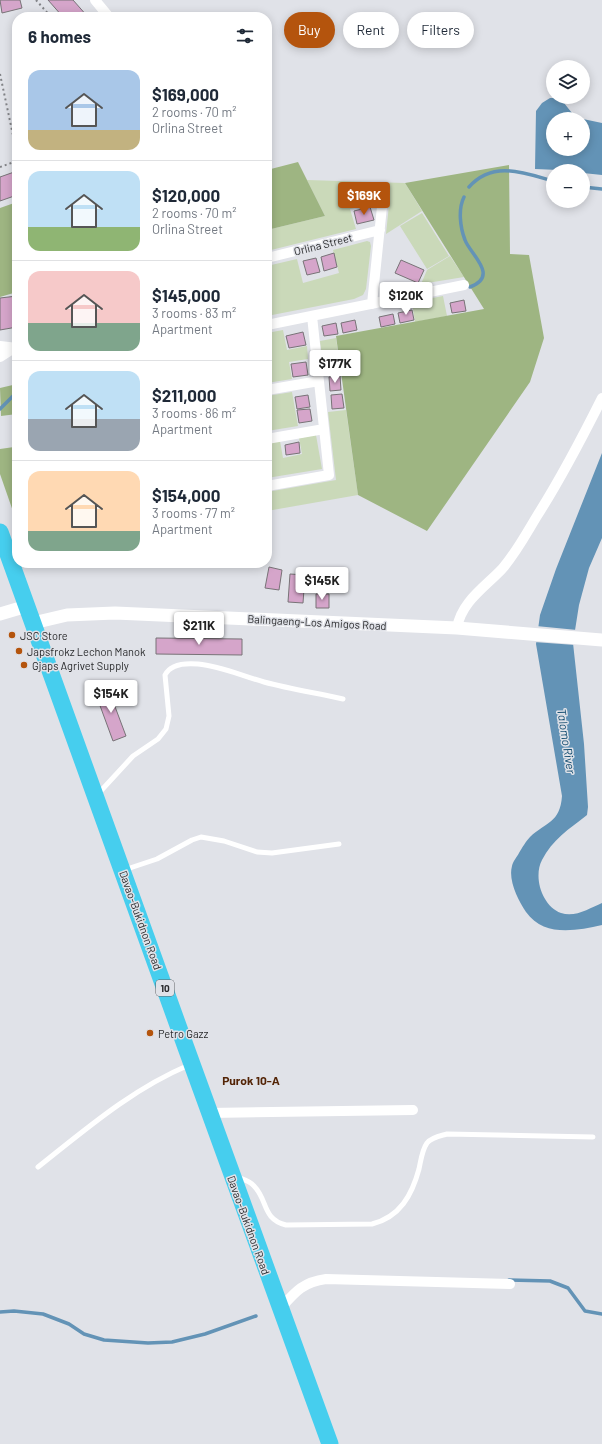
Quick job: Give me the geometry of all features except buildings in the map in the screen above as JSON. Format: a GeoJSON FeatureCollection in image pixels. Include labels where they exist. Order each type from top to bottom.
{"type":"FeatureCollection","features":[{"type":"Feature","properties":{"kind":"highway","name":"Davao-Bukidnon Road"},"geometry":{"type":"LineString","coordinates":[[0,532],[12,565]]}},
{"type":"Feature","properties":{"kind":"highway","name":"Davao-Bukidnon Road"},"geometry":{"type":"LineString","coordinates":[[13,568],[123,871],[208,1113],[330,1444]]}},
{"type":"Feature","properties":{"kind":"street"},"geometry":{"type":"LineString","coordinates":[[95,0],[105,12]]}},
{"type":"Feature","properties":{"kind":"street"},"geometry":{"type":"LineString","coordinates":[[372,304],[383,197]]}},
{"type":"Feature","properties":{"kind":"street","name":"Orlina Street"},"geometry":{"type":"LineString","coordinates":[[272,257],[380,230]]}},
{"type":"Feature","properties":{"kind":"street"},"geometry":{"type":"LineString","coordinates":[[272,324],[464,285]]}},
{"type":"Feature","properties":{"kind":"street"},"geometry":{"type":"LineString","coordinates":[[272,485],[329,475],[312,316]]}},
{"type":"Feature","properties":{"kind":"street"},"geometry":{"type":"LineString","coordinates":[[0,346],[12,348]]}},
{"type":"Feature","properties":{"kind":"street"},"geometry":{"type":"LineString","coordinates":[[0,357],[12,350]]}},
{"type":"Feature","properties":{"kind":"street"},"geometry":{"type":"LineString","coordinates":[[272,389],[319,382]]}},
{"type":"Feature","properties":{"kind":"street"},"geometry":{"type":"LineString","coordinates":[[457,628],[461,613],[465,606],[497,574],[515,552],[557,483],[602,398]]}},
{"type":"Feature","properties":{"kind":"street"},"geometry":{"type":"LineString","coordinates":[[272,438],[324,430]]}},
{"type":"Feature","properties":{"kind":"street"},"geometry":{"type":"LineString","coordinates":[[0,614],[27,606]]}},
{"type":"Feature","properties":{"kind":"street","name":"Balingaeng-Los Amigos Road"},"geometry":{"type":"LineString","coordinates":[[33,623],[67,615],[96,612],[457,628],[602,640]]}},
{"type":"Feature","properties":{"kind":"street"},"geometry":{"type":"LineString","coordinates":[[208,1113],[413,1110]]}},
{"type":"Feature","properties":{"kind":"street"},"geometry":{"type":"LineString","coordinates":[[280,1309],[306,1284],[314,1280],[326,1279],[510,1284]]}},
{"type":"Feature","properties":{"kind":"lane"},"geometry":{"type":"LineString","coordinates":[[96,796],[133,756],[158,739],[166,729],[169,716],[165,675],[168,669],[173,667],[182,664],[199,664],[222,668],[266,682],[343,698]]}},
{"type":"Feature","properties":{"kind":"lane"},"geometry":{"type":"LineString","coordinates":[[123,871],[157,859],[192,840],[201,837],[224,841],[257,852],[272,853],[339,844]]}},
{"type":"Feature","properties":{"kind":"lane"},"geometry":{"type":"LineString","coordinates":[[38,1167],[124,1100],[167,1074],[192,1064]]}},
{"type":"Feature","properties":{"kind":"lane"},"geometry":{"type":"LineString","coordinates":[[231,1174],[254,1186],[268,1214],[278,1223],[286,1225],[372,1224],[386,1221],[405,1202],[413,1189],[424,1150],[428,1142],[435,1137],[447,1134],[593,1137]]}},
{"type":"Feature","properties":{"kind":"path"},"geometry":{"type":"LineString","coordinates":[[36,0],[47,12]]}},
{"type":"Feature","properties":{"kind":"path"},"geometry":{"type":"LineString","coordinates":[[0,74],[12,130]]}},
{"type":"Feature","properties":{"kind":"path"},"geometry":{"type":"LineString","coordinates":[[0,167],[12,163]]}},
{"type":"Feature","properties":{"kind":"green space"},"geometry":{"type":"Polygon","coordinates":[[[298,162],[325,216],[272,229],[272,169],[298,162]]]}},
{"type":"Feature","properties":{"kind":"green space"},"geometry":{"type":"Polygon","coordinates":[[[509,165],[510,254],[529,255],[544,338],[530,382],[427,531],[358,495],[336,336],[484,309],[405,183],[509,165]]]}},
{"type":"Feature","properties":{"kind":"green space"},"geometry":{"type":"Polygon","coordinates":[[[307,180],[405,183],[422,211],[386,234],[390,195],[377,193],[376,203],[350,209],[356,229],[272,250],[272,229],[325,216],[307,180]]]}},
{"type":"Feature","properties":{"kind":"green space"},"geometry":{"type":"Polygon","coordinates":[[[12,204],[12,293],[0,297],[0,208],[12,204]]]}},
{"type":"Feature","properties":{"kind":"green space"},"geometry":{"type":"Polygon","coordinates":[[[422,213],[449,256],[427,269],[400,226],[422,213]]]}},
{"type":"Feature","properties":{"kind":"green space"},"geometry":{"type":"Polygon","coordinates":[[[367,241],[370,242],[371,246],[366,289],[363,295],[354,299],[272,315],[272,265],[297,259],[303,283],[339,273],[333,250],[367,241]]]}},
{"type":"Feature","properties":{"kind":"green space"},"geometry":{"type":"Polygon","coordinates":[[[450,256],[464,277],[421,284],[427,270],[450,256]]]}},
{"type":"Feature","properties":{"kind":"green space"},"geometry":{"type":"Polygon","coordinates":[[[443,296],[447,316],[415,322],[412,302],[443,296]]]}},
{"type":"Feature","properties":{"kind":"green space"},"geometry":{"type":"Polygon","coordinates":[[[283,330],[287,350],[307,346],[308,359],[289,362],[292,379],[272,382],[272,332],[283,330]]]}},
{"type":"Feature","properties":{"kind":"green space"},"geometry":{"type":"Polygon","coordinates":[[[336,338],[341,373],[324,375],[320,341],[336,338]]]}},
{"type":"Feature","properties":{"kind":"green space"},"geometry":{"type":"Polygon","coordinates":[[[12,385],[12,415],[1,416],[0,388],[12,385]]]}},
{"type":"Feature","properties":{"kind":"green space"},"geometry":{"type":"Polygon","coordinates":[[[292,392],[298,426],[272,430],[272,395],[292,392]]]}},
{"type":"Feature","properties":{"kind":"green space"},"geometry":{"type":"Polygon","coordinates":[[[346,410],[358,495],[272,510],[272,491],[336,480],[328,412],[346,410]]]}},
{"type":"Feature","properties":{"kind":"green space"},"geometry":{"type":"Polygon","coordinates":[[[316,435],[322,469],[272,477],[272,442],[280,441],[283,458],[302,454],[299,438],[316,435]]]}},
{"type":"Feature","properties":{"kind":"green space"},"geometry":{"type":"Polygon","coordinates":[[[12,447],[12,508],[0,474],[0,449],[12,447]]]}},
{"type":"Feature","properties":{"kind":"water"},"geometry":{"type":"Polygon","coordinates":[[[546,100],[546,104],[565,104],[571,112],[546,112],[546,156],[590,156],[590,120],[602,123],[602,175],[590,174],[590,164],[546,164],[546,169],[535,169],[536,111],[546,100]]]}},
{"type":"Feature","properties":{"kind":"water","name":"Talomo River"},"geometry":{"type":"Polygon","coordinates":[[[602,453],[602,538],[589,568],[579,605],[573,643],[584,744],[588,807],[587,815],[551,846],[542,860],[538,874],[544,898],[554,909],[561,913],[572,914],[582,912],[602,903],[602,925],[581,929],[561,930],[551,929],[542,925],[533,920],[526,912],[514,890],[511,872],[513,862],[527,840],[555,817],[561,805],[562,796],[536,644],[540,615],[556,569],[602,453]]]}},
{"type":"Feature","properties":{"kind":"pier"},"geometry":{"type":"Polygon","coordinates":[[[536,626],[577,630],[575,645],[534,642],[536,626]]]}},
{"type":"Feature","properties":{"kind":"waterway"},"geometry":{"type":"LineString","coordinates":[[469,187],[478,179],[498,171],[520,172],[546,179]]}},
{"type":"Feature","properties":{"kind":"waterway"},"geometry":{"type":"LineString","coordinates":[[590,188],[602,189]]}},
{"type":"Feature","properties":{"kind":"waterway"},"geometry":{"type":"LineString","coordinates":[[464,197],[460,212],[463,235],[483,271],[483,277],[479,282],[470,287]]}},
{"type":"Feature","properties":{"kind":"waterway"},"geometry":{"type":"LineString","coordinates":[[0,409],[12,397]]}},
{"type":"Feature","properties":{"kind":"waterway"},"geometry":{"type":"LineString","coordinates":[[509,1280],[550,1281],[568,1288],[585,1311],[602,1314]]}},
{"type":"Feature","properties":{"kind":"waterway"},"geometry":{"type":"LineString","coordinates":[[0,1312],[14,1311],[43,1314],[69,1324],[84,1334],[104,1340],[148,1343],[172,1342],[205,1334],[256,1316]]}},
{"type":"Feature","properties":{"kind":"place","name":"JSC Store"},"geometry":{"type":"Point","coordinates":[12,635]}},
{"type":"Feature","properties":{"kind":"place","name":"Japsfrokz Lechon Manok"},"geometry":{"type":"Point","coordinates":[19,651]}},
{"type":"Feature","properties":{"kind":"place","name":"Gjaps Agrivet Supply"},"geometry":{"type":"Point","coordinates":[24,665]}},
{"type":"Feature","properties":{"kind":"place","name":"Petro Gazz"},"geometry":{"type":"Point","coordinates":[150,1033]}},
{"type":"Feature","properties":{"kind":"district","name":"Purok 10-A"},"geometry":{"type":"Point","coordinates":[251,1080]}}]}
